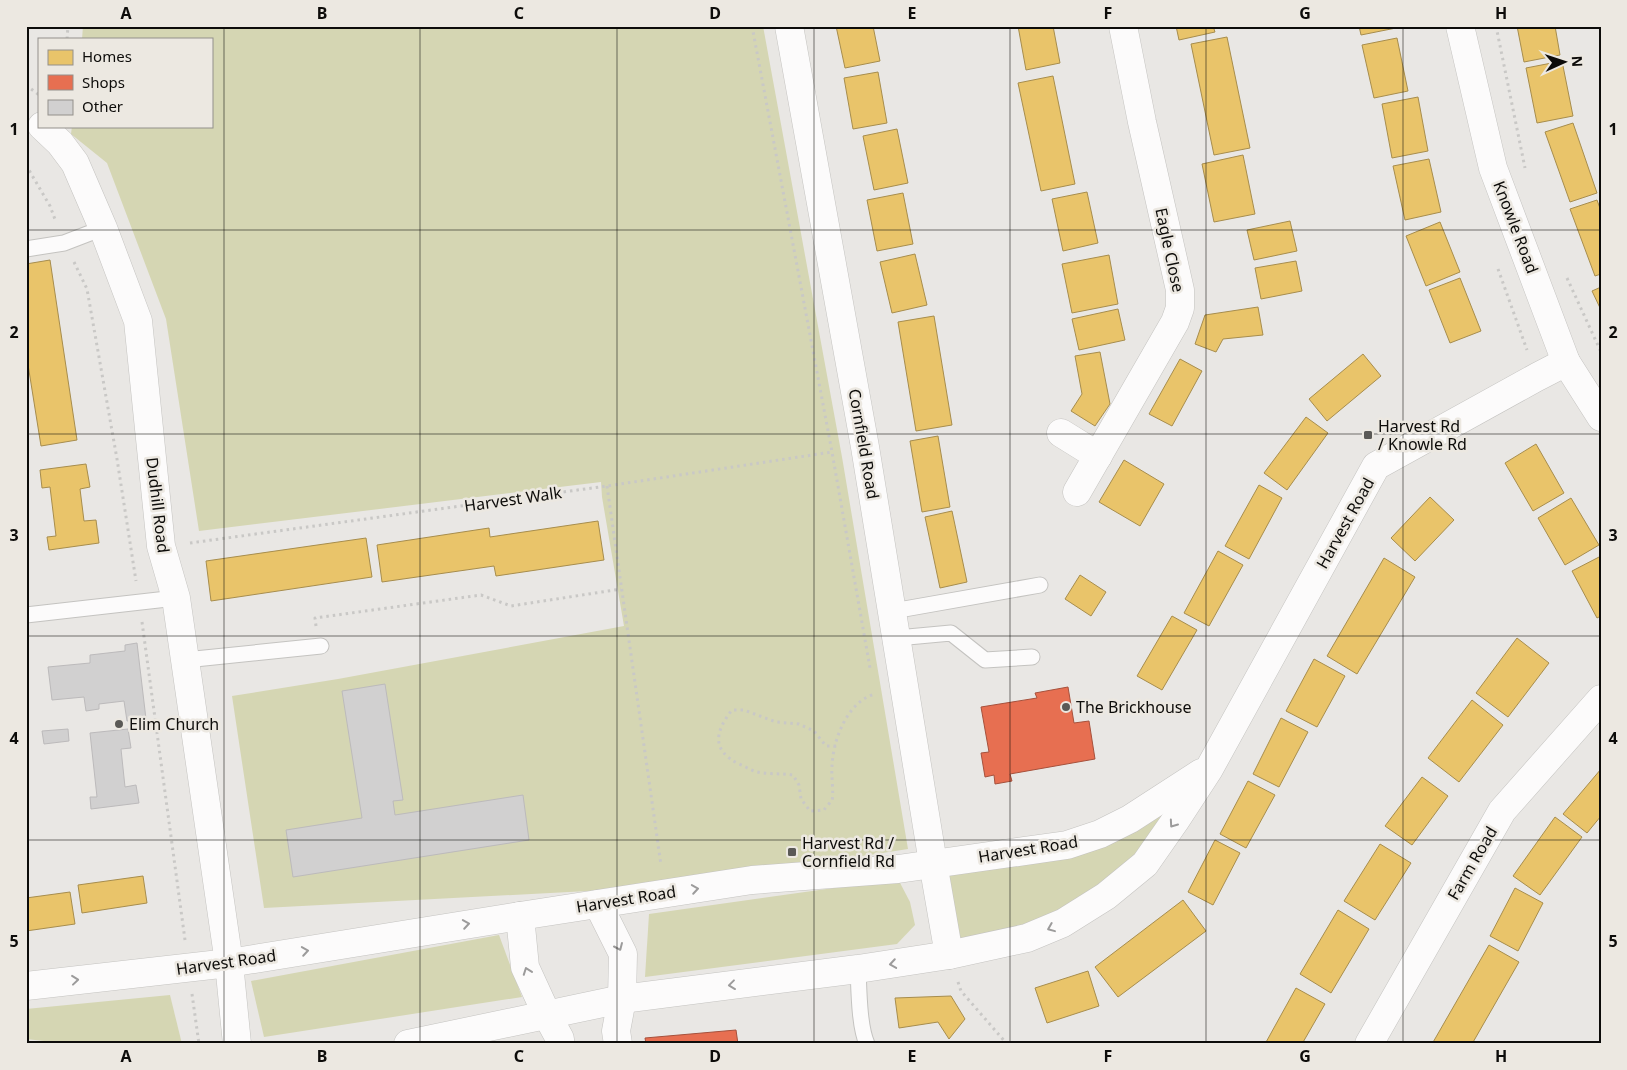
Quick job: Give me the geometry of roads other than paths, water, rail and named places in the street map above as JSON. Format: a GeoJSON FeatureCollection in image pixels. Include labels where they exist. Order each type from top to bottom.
{"type":"FeatureCollection","features":[{"type":"Feature","properties":{"kind":"street","name":"Cornfield Road"},"geometry":{"type":"LineString","coordinates":[[789,26],[865,447],[949,955]]}},
{"type":"Feature","properties":{"kind":"street","name":"Eagle Close"},"geometry":{"type":"LineString","coordinates":[[1077,492],[1175,322],[1180,308],[1180,290],[1142,122],[1123,26]]}},
{"type":"Feature","properties":{"kind":"street","name":"Knowle Road"},"geometry":{"type":"LineString","coordinates":[[1460,26],[1493,168],[1566,362],[1601,418]]}},
{"type":"Feature","properties":{"kind":"street"},"geometry":{"type":"LineString","coordinates":[[26,111],[38,122]]}},
{"type":"Feature","properties":{"kind":"street","name":"Dudhill Road"},"geometry":{"type":"LineString","coordinates":[[44,128],[60,143],[75,163],[103,228],[138,321],[161,546],[176,598],[228,963],[237,1044]]}},
{"type":"Feature","properties":{"kind":"street","name":"Harvest Road"},"geometry":{"type":"LineString","coordinates":[[408,1044],[622,999],[858,969],[949,955],[1026,938],[1064,923],[1106,896],[1145,864],[1176,821],[1209,769],[1376,466],[1537,376],[1566,362]]}},
{"type":"Feature","properties":{"kind":"street"},"geometry":{"type":"LineString","coordinates":[[1061,433],[1098,456]]}},
{"type":"Feature","properties":{"kind":"street","name":"Farm Road"},"geometry":{"type":"LineString","coordinates":[[1369,1044],[1502,811],[1601,699]]}},
{"type":"Feature","properties":{"kind":"street","name":"Harvest Road"},"geometry":{"type":"LineString","coordinates":[[26,986],[228,963],[752,880],[898,869],[1067,845],[1092,837],[1130,819],[1209,769]]}},
{"type":"Feature","properties":{"kind":"street"},"geometry":{"type":"LineString","coordinates":[[598,904],[623,954],[622,999],[616,1031],[618,1044]]}},
{"type":"Feature","properties":{"kind":"street"},"geometry":{"type":"LineString","coordinates":[[520,916],[525,967],[560,1040],[560,1044]]}},
{"type":"Feature","properties":{"kind":"lane"},"geometry":{"type":"LineString","coordinates":[[26,249],[64,243],[103,228]]}},
{"type":"Feature","properties":{"kind":"lane"},"geometry":{"type":"LineString","coordinates":[[892,611],[1040,585]]}},
{"type":"Feature","properties":{"kind":"lane"},"geometry":{"type":"LineString","coordinates":[[26,615],[176,598]]}},
{"type":"Feature","properties":{"kind":"lane"},"geometry":{"type":"LineString","coordinates":[[897,638],[951,632],[985,660],[1032,657]]}},
{"type":"Feature","properties":{"kind":"lane"},"geometry":{"type":"LineString","coordinates":[[185,660],[321,646]]}},
{"type":"Feature","properties":{"kind":"lane"},"geometry":{"type":"LineString","coordinates":[[858,969],[861,1012],[867,1044]]}},
{"type":"Feature","properties":{"kind":"place","name":"Harvest Rd / Knowle Rd"},"geometry":{"type":"Point","coordinates":[1368,435]}},
{"type":"Feature","properties":{"kind":"place","name":"The Brickhouse"},"geometry":{"type":"Point","coordinates":[1066,707]}},
{"type":"Feature","properties":{"kind":"place","name":"Elim Church"},"geometry":{"type":"Point","coordinates":[119,724]}},
{"type":"Feature","properties":{"kind":"place","name":"Harvest Rd / Cornfield Rd"},"geometry":{"type":"Point","coordinates":[792,852]}}]}
